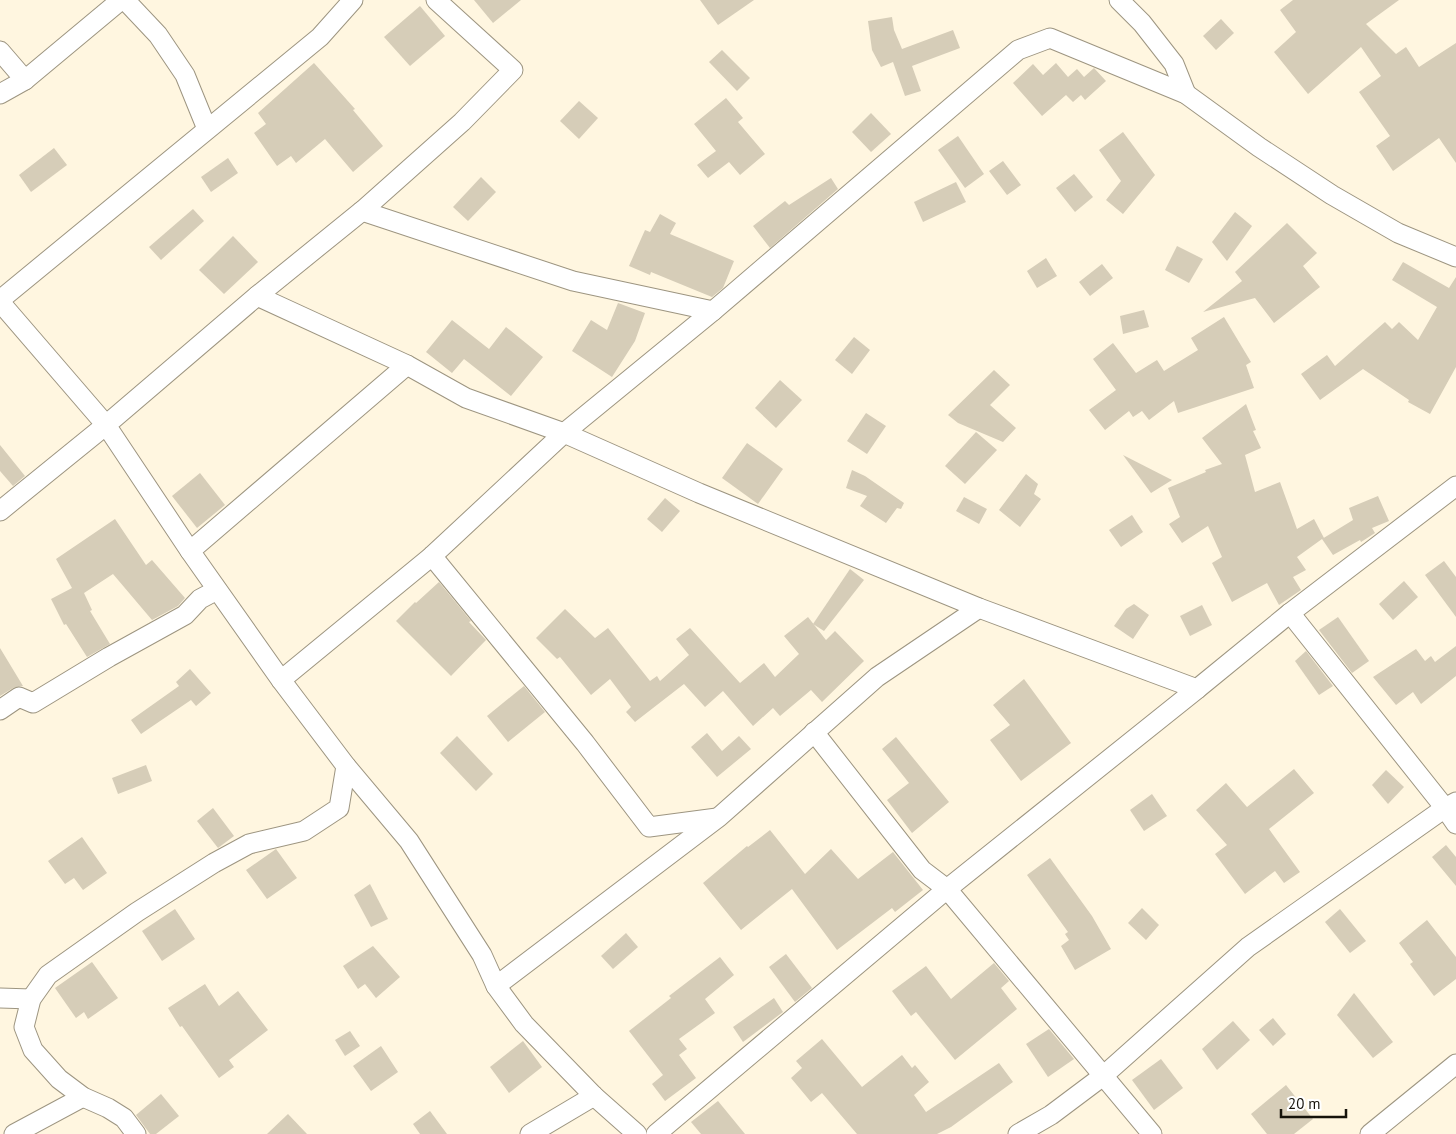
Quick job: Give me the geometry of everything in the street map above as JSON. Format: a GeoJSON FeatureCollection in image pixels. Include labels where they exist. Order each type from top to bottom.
{"type":"FeatureCollection","features":[{"type":"Feature","properties":{"kind":"street"},"geometry":{"type":"LineString","coordinates":[[0,94],[25,80],[121,0]]}},
{"type":"Feature","properties":{"kind":"street"},"geometry":{"type":"LineString","coordinates":[[125,0],[158,36],[185,75],[207,129]]}},
{"type":"Feature","properties":{"kind":"street"},"geometry":{"type":"LineString","coordinates":[[353,0],[320,37],[0,300],[106,425],[216,590],[281,680],[346,766],[409,841],[482,955],[496,986],[524,1024],[594,1096],[637,1134]]}},
{"type":"Feature","properties":{"kind":"street"},"geometry":{"type":"LineString","coordinates":[[0,511],[106,425],[257,296],[362,211],[462,122],[513,70],[436,0]]}},
{"type":"Feature","properties":{"kind":"street"},"geometry":{"type":"LineString","coordinates":[[1119,0],[1142,23],[1174,64],[1186,94]]}},
{"type":"Feature","properties":{"kind":"street"},"geometry":{"type":"LineString","coordinates":[[281,680],[432,556],[564,433],[713,310],[1018,50],[1050,38],[1186,94],[1259,147],[1332,195],[1398,233],[1456,257]]}},
{"type":"Feature","properties":{"kind":"street"},"geometry":{"type":"LineString","coordinates":[[0,51],[25,80]]}},
{"type":"Feature","properties":{"kind":"street"},"geometry":{"type":"LineString","coordinates":[[362,211],[573,281],[713,310]]}},
{"type":"Feature","properties":{"kind":"street"},"geometry":{"type":"LineString","coordinates":[[257,296],[407,365],[466,398],[564,433],[699,493],[979,608],[1197,689]]}},
{"type":"Feature","properties":{"kind":"street"},"geometry":{"type":"LineString","coordinates":[[190,551],[407,365]]}},
{"type":"Feature","properties":{"kind":"street"},"geometry":{"type":"LineString","coordinates":[[656,1134],[947,889],[1290,613],[1456,486]]}},
{"type":"Feature","properties":{"kind":"street"},"geometry":{"type":"LineString","coordinates":[[432,556],[585,742],[649,827],[719,817]]}},
{"type":"Feature","properties":{"kind":"street"},"geometry":{"type":"LineString","coordinates":[[0,710],[19,697],[32,703],[185,615],[200,599],[216,590]]}},
{"type":"Feature","properties":{"kind":"street"},"geometry":{"type":"LineString","coordinates":[[496,986],[719,817],[877,677],[979,608]]}},
{"type":"Feature","properties":{"kind":"street"},"geometry":{"type":"LineString","coordinates":[[1290,613],[1451,804],[1456,824]]}},
{"type":"Feature","properties":{"kind":"street"},"geometry":{"type":"LineString","coordinates":[[814,732],[922,870],[947,889],[1152,1134]]}},
{"type":"Feature","properties":{"kind":"street"},"geometry":{"type":"LineString","coordinates":[[136,1134],[124,1118],[108,1108],[83,1097],[59,1078],[33,1050],[24,1027],[31,999],[48,975],[137,912],[214,863],[249,844],[304,831],[339,808],[346,766]]}},
{"type":"Feature","properties":{"kind":"street"},"geometry":{"type":"LineString","coordinates":[[1018,1134],[1051,1115],[1103,1076],[1248,947],[1451,804]]}},
{"type":"Feature","properties":{"kind":"street"},"geometry":{"type":"LineString","coordinates":[[0,998],[31,999]]}},
{"type":"Feature","properties":{"kind":"street"},"geometry":{"type":"LineString","coordinates":[[1370,1134],[1456,1064]]}},
{"type":"Feature","properties":{"kind":"street"},"geometry":{"type":"LineString","coordinates":[[530,1134],[594,1096]]}},
{"type":"Feature","properties":{"kind":"street"},"geometry":{"type":"LineString","coordinates":[[14,1134],[83,1097]]}},
{"type":"Feature","properties":{"kind":"building"},"geometry":{"type":"Polygon","coordinates":[[[474,0],[521,0],[493,23],[474,0]]]}},
{"type":"Feature","properties":{"kind":"building"},"geometry":{"type":"Polygon","coordinates":[[[700,0],[754,0],[718,25],[700,0]]]}},
{"type":"Feature","properties":{"kind":"building"},"geometry":{"type":"Polygon","coordinates":[[[1293,0],[1399,0],[1366,24],[1396,54],[1406,47],[1419,67],[1456,43],[1456,163],[1439,138],[1393,171],[1376,146],[1390,136],[1359,92],[1381,76],[1361,47],[1308,94],[1274,52],[1296,32],[1280,10],[1293,0]]]}},
{"type":"Feature","properties":{"kind":"building"},"geometry":{"type":"Polygon","coordinates":[[[420,6],[445,36],[410,66],[384,37],[420,6]]]}},
{"type":"Feature","properties":{"kind":"building"},"geometry":{"type":"Polygon","coordinates":[[[892,17],[894,30],[902,49],[953,30],[960,48],[912,66],[921,91],[905,96],[893,62],[881,67],[872,50],[868,21],[892,17]]]}},
{"type":"Feature","properties":{"kind":"building"},"geometry":{"type":"Polygon","coordinates":[[[1221,19],[1234,33],[1216,50],[1203,36],[1221,19]]]}},
{"type":"Feature","properties":{"kind":"building"},"geometry":{"type":"Polygon","coordinates":[[[722,50],[750,78],[737,91],[709,62],[722,50]]]}},
{"type":"Feature","properties":{"kind":"building"},"geometry":{"type":"Polygon","coordinates":[[[314,63],[355,109],[353,110],[383,146],[353,172],[325,139],[296,163],[291,156],[277,166],[254,133],[266,124],[258,113],[314,63]]]}},
{"type":"Feature","properties":{"kind":"building"},"geometry":{"type":"Polygon","coordinates":[[[1056,63],[1068,77],[1077,69],[1084,77],[1094,68],[1106,81],[1085,100],[1081,95],[1073,102],[1066,95],[1042,116],[1013,83],[1033,64],[1043,75],[1056,63]]]}},
{"type":"Feature","properties":{"kind":"building"},"geometry":{"type":"Polygon","coordinates":[[[726,98],[743,118],[738,122],[765,154],[740,175],[729,162],[708,178],[697,165],[716,151],[694,124],[726,98]]]}},
{"type":"Feature","properties":{"kind":"building"},"geometry":{"type":"Polygon","coordinates":[[[579,101],[598,118],[579,139],[560,121],[579,101]]]}},
{"type":"Feature","properties":{"kind":"building"},"geometry":{"type":"Polygon","coordinates":[[[871,113],[891,134],[871,152],[852,132],[871,113]]]}},
{"type":"Feature","properties":{"kind":"building"},"geometry":{"type":"Polygon","coordinates":[[[1123,132],[1155,175],[1123,214],[1106,200],[1121,181],[1099,150],[1123,132]]]}},
{"type":"Feature","properties":{"kind":"building"},"geometry":{"type":"Polygon","coordinates":[[[958,136],[984,174],[965,188],[938,150],[958,136]]]}},
{"type":"Feature","properties":{"kind":"building"},"geometry":{"type":"Polygon","coordinates":[[[54,148],[67,165],[31,192],[19,175],[54,148]]]}},
{"type":"Feature","properties":{"kind":"building"},"geometry":{"type":"Polygon","coordinates":[[[228,158],[238,173],[211,192],[201,177],[228,158]]]}},
{"type":"Feature","properties":{"kind":"building"},"geometry":{"type":"Polygon","coordinates":[[[1003,161],[1021,185],[1007,195],[989,171],[1003,161]]]}},
{"type":"Feature","properties":{"kind":"building"},"geometry":{"type":"Polygon","coordinates":[[[1074,174],[1093,197],[1075,212],[1056,188],[1074,174]]]}},
{"type":"Feature","properties":{"kind":"building"},"geometry":{"type":"Polygon","coordinates":[[[481,177],[496,192],[468,221],[453,207],[481,177]]]}},
{"type":"Feature","properties":{"kind":"building"},"geometry":{"type":"Polygon","coordinates":[[[831,178],[838,189],[770,248],[753,226],[785,201],[789,205],[831,178]]]}},
{"type":"Feature","properties":{"kind":"building"},"geometry":{"type":"Polygon","coordinates":[[[956,182],[966,202],[923,222],[914,202],[956,182]]]}},
{"type":"Feature","properties":{"kind":"building"},"geometry":{"type":"Polygon","coordinates":[[[193,209],[204,221],[161,260],[149,247],[193,209]]]}},
{"type":"Feature","properties":{"kind":"building"},"geometry":{"type":"Polygon","coordinates":[[[1235,212],[1252,226],[1227,261],[1212,242],[1235,212]]]}},
{"type":"Feature","properties":{"kind":"building"},"geometry":{"type":"Polygon","coordinates":[[[660,214],[676,223],[670,234],[734,261],[723,288],[712,297],[651,272],[650,275],[629,266],[645,230],[650,232],[660,214]]]}},
{"type":"Feature","properties":{"kind":"building"},"geometry":{"type":"Polygon","coordinates":[[[1287,223],[1317,253],[1303,266],[1320,287],[1274,323],[1255,298],[1203,312],[1242,281],[1235,272],[1287,223]]]}},
{"type":"Feature","properties":{"kind":"building"},"geometry":{"type":"Polygon","coordinates":[[[233,236],[258,262],[224,294],[199,270],[233,236]]]}},
{"type":"Feature","properties":{"kind":"building"},"geometry":{"type":"Polygon","coordinates":[[[1177,246],[1203,259],[1189,283],[1165,270],[1177,246]]]}},
{"type":"Feature","properties":{"kind":"building"},"geometry":{"type":"Polygon","coordinates":[[[1046,258],[1057,276],[1037,288],[1027,271],[1046,258]]]}},
{"type":"Feature","properties":{"kind":"building"},"geometry":{"type":"Polygon","coordinates":[[[1403,262],[1449,288],[1456,277],[1456,367],[1430,414],[1408,402],[1409,400],[1363,369],[1320,400],[1301,374],[1327,355],[1335,366],[1385,322],[1392,329],[1399,322],[1418,340],[1437,307],[1392,280],[1403,262]]]}},
{"type":"Feature","properties":{"kind":"building"},"geometry":{"type":"Polygon","coordinates":[[[1102,264],[1113,278],[1090,296],[1079,282],[1102,264]]]}},
{"type":"Feature","properties":{"kind":"building"},"geometry":{"type":"Polygon","coordinates":[[[618,303],[645,313],[635,341],[612,377],[572,351],[591,320],[607,330],[618,303]]]}},
{"type":"Feature","properties":{"kind":"building"},"geometry":{"type":"Polygon","coordinates":[[[1144,310],[1149,327],[1123,334],[1120,316],[1144,310]]]}},
{"type":"Feature","properties":{"kind":"building"},"geometry":{"type":"Polygon","coordinates":[[[1224,317],[1251,362],[1246,365],[1254,388],[1178,413],[1174,401],[1149,420],[1142,411],[1133,417],[1129,411],[1105,430],[1089,410],[1116,390],[1093,359],[1113,343],[1136,373],[1157,360],[1164,371],[1198,350],[1191,338],[1224,317]]]}},
{"type":"Feature","properties":{"kind":"building"},"geometry":{"type":"Polygon","coordinates":[[[452,320],[489,349],[506,327],[543,357],[511,396],[464,359],[452,373],[426,352],[452,320]]]}},
{"type":"Feature","properties":{"kind":"building"},"geometry":{"type":"Polygon","coordinates":[[[854,337],[870,350],[852,374],[835,360],[854,337]]]}},
{"type":"Feature","properties":{"kind":"building"},"geometry":{"type":"Polygon","coordinates":[[[994,370],[1010,385],[990,405],[1016,428],[1003,442],[958,423],[948,415],[994,370]]]}},
{"type":"Feature","properties":{"kind":"building"},"geometry":{"type":"Polygon","coordinates":[[[780,380],[802,400],[776,428],[755,408],[780,380]]]}},
{"type":"Feature","properties":{"kind":"building"},"geometry":{"type":"Polygon","coordinates":[[[1246,404],[1256,430],[1253,431],[1261,448],[1245,455],[1255,492],[1280,482],[1297,529],[1314,519],[1324,538],[1353,520],[1349,508],[1378,496],[1389,521],[1372,528],[1375,533],[1361,542],[1360,540],[1333,555],[1322,539],[1297,557],[1306,570],[1293,577],[1301,590],[1279,605],[1267,583],[1232,602],[1212,563],[1222,557],[1208,526],[1182,543],[1169,524],[1180,517],[1168,488],[1222,464],[1202,438],[1246,404]]]}},
{"type":"Feature","properties":{"kind":"building"},"geometry":{"type":"Polygon","coordinates":[[[866,413],[886,426],[867,454],[847,441],[866,413]]]}},
{"type":"Feature","properties":{"kind":"building"},"geometry":{"type":"Polygon","coordinates":[[[976,432],[997,450],[965,484],[945,466],[976,432]]]}},
{"type":"Feature","properties":{"kind":"building"},"geometry":{"type":"Polygon","coordinates":[[[747,443],[783,469],[758,504],[722,478],[747,443]]]}},
{"type":"Feature","properties":{"kind":"building"},"geometry":{"type":"Polygon","coordinates":[[[0,445],[25,476],[13,486],[0,471],[0,445]]]}},
{"type":"Feature","properties":{"kind":"building"},"geometry":{"type":"Polygon","coordinates":[[[1123,455],[1172,480],[1151,493],[1123,455]]]}},
{"type":"Feature","properties":{"kind":"building"},"geometry":{"type":"Polygon","coordinates":[[[852,470],[865,476],[904,503],[901,509],[897,508],[886,523],[860,506],[867,496],[846,488],[852,470]]]}},
{"type":"Feature","properties":{"kind":"building"},"geometry":{"type":"Polygon","coordinates":[[[200,473],[225,505],[197,528],[172,496],[200,473]]]}},
{"type":"Feature","properties":{"kind":"building"},"geometry":{"type":"Polygon","coordinates":[[[1026,474],[1038,484],[1034,494],[1041,499],[1020,527],[999,510],[1026,474]]]}},
{"type":"Feature","properties":{"kind":"building"},"geometry":{"type":"Polygon","coordinates":[[[964,497],[987,509],[979,524],[956,511],[964,497]]]}},
{"type":"Feature","properties":{"kind":"building"},"geometry":{"type":"Polygon","coordinates":[[[665,498],[680,511],[662,532],[647,519],[665,498]]]}},
{"type":"Feature","properties":{"kind":"building"},"geometry":{"type":"Polygon","coordinates":[[[1132,515],[1143,532],[1121,547],[1109,530],[1132,515]]]}},
{"type":"Feature","properties":{"kind":"building"},"geometry":{"type":"Polygon","coordinates":[[[115,519],[146,565],[152,560],[185,598],[178,606],[152,620],[113,574],[84,593],[92,610],[90,611],[110,644],[87,657],[66,624],[64,625],[51,599],[72,588],[56,559],[115,519]]]}},
{"type":"Feature","properties":{"kind":"building"},"geometry":{"type":"Polygon","coordinates":[[[1444,561],[1456,577],[1456,617],[1425,575],[1444,561]]]}},
{"type":"Feature","properties":{"kind":"building"},"geometry":{"type":"Polygon","coordinates":[[[850,569],[864,580],[824,631],[813,624],[850,569]]]}},
{"type":"Feature","properties":{"kind":"building"},"geometry":{"type":"Polygon","coordinates":[[[1404,581],[1418,597],[1393,620],[1379,604],[1404,581]]]}},
{"type":"Feature","properties":{"kind":"building"},"geometry":{"type":"Polygon","coordinates":[[[439,582],[471,621],[469,622],[486,640],[451,676],[396,621],[439,582]]]}},
{"type":"Feature","properties":{"kind":"building"},"geometry":{"type":"Polygon","coordinates":[[[1134,604],[1149,615],[1133,639],[1114,626],[1126,609],[1134,604]]]}},
{"type":"Feature","properties":{"kind":"building"},"geometry":{"type":"Polygon","coordinates":[[[1202,605],[1212,625],[1190,636],[1180,616],[1202,605]]]}},
{"type":"Feature","properties":{"kind":"building"},"geometry":{"type":"Polygon","coordinates":[[[565,609],[595,638],[608,628],[650,681],[657,676],[660,681],[689,655],[676,639],[690,628],[740,683],[764,663],[775,677],[799,654],[784,636],[808,617],[826,640],[835,631],[864,661],[822,702],[811,690],[780,716],[773,708],[753,726],[723,691],[705,707],[684,684],[635,722],[626,712],[631,707],[610,679],[591,695],[560,657],[557,659],[536,638],[565,609]]]}},
{"type":"Feature","properties":{"kind":"building"},"geometry":{"type":"Polygon","coordinates":[[[1338,617],[1369,661],[1352,673],[1319,630],[1338,617]]]}},
{"type":"Feature","properties":{"kind":"building"},"geometry":{"type":"Polygon","coordinates":[[[1456,646],[1456,676],[1421,704],[1413,692],[1396,705],[1373,677],[1416,649],[1425,661],[1431,656],[1435,662],[1456,646]]]}},
{"type":"Feature","properties":{"kind":"building"},"geometry":{"type":"Polygon","coordinates":[[[0,648],[23,686],[13,688],[0,696],[0,648]]]}},
{"type":"Feature","properties":{"kind":"building"},"geometry":{"type":"Polygon","coordinates":[[[1306,651],[1333,686],[1319,695],[1295,661],[1306,651]]]}},
{"type":"Feature","properties":{"kind":"building"},"geometry":{"type":"Polygon","coordinates":[[[190,669],[211,693],[196,706],[191,700],[141,734],[131,720],[179,686],[176,682],[190,669]]]}},
{"type":"Feature","properties":{"kind":"building"},"geometry":{"type":"Polygon","coordinates":[[[1024,679],[1071,743],[1021,781],[990,740],[1010,725],[993,705],[1024,679]]]}},
{"type":"Feature","properties":{"kind":"building"},"geometry":{"type":"Polygon","coordinates":[[[524,686],[545,712],[508,742],[487,716],[524,686]]]}},
{"type":"Feature","properties":{"kind":"building"},"geometry":{"type":"Polygon","coordinates":[[[707,733],[722,751],[739,736],[751,749],[717,777],[691,747],[707,733]]]}},
{"type":"Feature","properties":{"kind":"building"},"geometry":{"type":"Polygon","coordinates":[[[457,736],[493,774],[476,791],[440,753],[457,736]]]}},
{"type":"Feature","properties":{"kind":"building"},"geometry":{"type":"Polygon","coordinates":[[[896,737],[949,802],[912,833],[887,800],[909,783],[882,749],[896,737]]]}},
{"type":"Feature","properties":{"kind":"building"},"geometry":{"type":"Polygon","coordinates":[[[146,765],[152,781],[118,794],[112,778],[146,765]]]}},
{"type":"Feature","properties":{"kind":"building"},"geometry":{"type":"Polygon","coordinates":[[[1294,769],[1314,793],[1269,829],[1300,872],[1284,883],[1275,871],[1245,894],[1215,854],[1227,845],[1196,810],[1226,783],[1247,807],[1294,769]]]}},
{"type":"Feature","properties":{"kind":"building"},"geometry":{"type":"Polygon","coordinates":[[[1386,770],[1404,787],[1388,804],[1372,785],[1386,770]]]}},
{"type":"Feature","properties":{"kind":"building"},"geometry":{"type":"Polygon","coordinates":[[[1152,794],[1167,816],[1144,831],[1130,810],[1152,794]]]}},
{"type":"Feature","properties":{"kind":"building"},"geometry":{"type":"Polygon","coordinates":[[[213,808],[234,836],[218,848],[197,821],[213,808]]]}},
{"type":"Feature","properties":{"kind":"building"},"geometry":{"type":"Polygon","coordinates":[[[770,830],[805,874],[831,849],[858,879],[893,852],[923,890],[895,912],[892,908],[837,950],[792,889],[741,930],[703,883],[747,846],[770,830]]]}},
{"type":"Feature","properties":{"kind":"building"},"geometry":{"type":"Polygon","coordinates":[[[82,837],[107,873],[83,890],[74,878],[65,884],[48,861],[82,837]]]}},
{"type":"Feature","properties":{"kind":"building"},"geometry":{"type":"Polygon","coordinates":[[[1446,845],[1456,857],[1456,886],[1432,857],[1446,845]]]}},
{"type":"Feature","properties":{"kind":"building"},"geometry":{"type":"Polygon","coordinates":[[[276,849],[297,878],[267,899],[246,870],[276,849]]]}},
{"type":"Feature","properties":{"kind":"building"},"geometry":{"type":"Polygon","coordinates":[[[1050,858],[1092,916],[1111,949],[1075,970],[1061,946],[1069,940],[1065,934],[1068,932],[1027,875],[1050,858]]]}},
{"type":"Feature","properties":{"kind":"building"},"geometry":{"type":"Polygon","coordinates":[[[370,884],[388,919],[371,927],[354,895],[370,884]]]}},
{"type":"Feature","properties":{"kind":"building"},"geometry":{"type":"Polygon","coordinates":[[[1142,908],[1159,925],[1146,940],[1128,923],[1142,908]]]}},
{"type":"Feature","properties":{"kind":"building"},"geometry":{"type":"Polygon","coordinates":[[[175,909],[195,939],[162,961],[142,931],[175,909]]]}},
{"type":"Feature","properties":{"kind":"building"},"geometry":{"type":"Polygon","coordinates":[[[1340,909],[1366,941],[1350,953],[1325,922],[1340,909]]]}},
{"type":"Feature","properties":{"kind":"building"},"geometry":{"type":"Polygon","coordinates":[[[1427,920],[1456,957],[1456,979],[1434,996],[1410,964],[1413,962],[1399,943],[1427,920]]]}},
{"type":"Feature","properties":{"kind":"building"},"geometry":{"type":"Polygon","coordinates":[[[626,933],[638,947],[613,969],[601,956],[626,933]]]}},
{"type":"Feature","properties":{"kind":"building"},"geometry":{"type":"Polygon","coordinates":[[[373,946],[400,977],[376,998],[365,984],[358,989],[343,966],[373,946]]]}},
{"type":"Feature","properties":{"kind":"building"},"geometry":{"type":"Polygon","coordinates":[[[786,954],[812,988],[795,1002],[769,967],[786,954]]]}},
{"type":"Feature","properties":{"kind":"building"},"geometry":{"type":"Polygon","coordinates":[[[720,957],[734,975],[705,999],[715,1013],[679,1039],[687,1049],[679,1055],[696,1078],[665,1101],[652,1084],[663,1075],[629,1031],[671,998],[669,996],[720,957]]]}},
{"type":"Feature","properties":{"kind":"building"},"geometry":{"type":"Polygon","coordinates":[[[92,962],[118,998],[88,1019],[84,1012],[76,1018],[55,988],[92,962]]]}},
{"type":"Feature","properties":{"kind":"building"},"geometry":{"type":"Polygon","coordinates":[[[994,963],[1009,981],[1001,988],[1017,1009],[955,1060],[916,1012],[911,1016],[892,991],[926,966],[951,999],[994,963]]]}},
{"type":"Feature","properties":{"kind":"building"},"geometry":{"type":"Polygon","coordinates":[[[205,984],[219,1006],[238,991],[268,1030],[229,1060],[234,1067],[219,1078],[168,1008],[205,984]]]}},
{"type":"Feature","properties":{"kind":"building"},"geometry":{"type":"Polygon","coordinates":[[[1354,993],[1393,1042],[1373,1058],[1337,1015],[1354,993]]]}},
{"type":"Feature","properties":{"kind":"building"},"geometry":{"type":"Polygon","coordinates":[[[774,998],[783,1012],[743,1042],[733,1027],[774,998]]]}},
{"type":"Feature","properties":{"kind":"building"},"geometry":{"type":"Polygon","coordinates":[[[1273,1018],[1286,1034],[1273,1046],[1259,1030],[1273,1018]]]}},
{"type":"Feature","properties":{"kind":"building"},"geometry":{"type":"Polygon","coordinates":[[[1233,1021],[1250,1040],[1217,1070],[1202,1049],[1233,1021]]]}},
{"type":"Feature","properties":{"kind":"building"},"geometry":{"type":"Polygon","coordinates":[[[1049,1029],[1074,1059],[1048,1077],[1026,1044],[1049,1029]]]}},
{"type":"Feature","properties":{"kind":"building"},"geometry":{"type":"Polygon","coordinates":[[[350,1031],[360,1046],[345,1056],[335,1040],[350,1031]]]}},
{"type":"Feature","properties":{"kind":"building"},"geometry":{"type":"Polygon","coordinates":[[[822,1039],[862,1087],[902,1055],[912,1068],[915,1065],[929,1082],[914,1095],[926,1112],[999,1063],[1013,1082],[951,1127],[937,1134],[857,1134],[822,1093],[811,1102],[791,1078],[802,1068],[796,1061],[822,1039]]]}},
{"type":"Feature","properties":{"kind":"building"},"geometry":{"type":"Polygon","coordinates":[[[523,1041],[542,1067],[509,1093],[490,1067],[523,1041]]]}},
{"type":"Feature","properties":{"kind":"building"},"geometry":{"type":"Polygon","coordinates":[[[381,1046],[398,1072],[371,1091],[353,1066],[381,1046]]]}},
{"type":"Feature","properties":{"kind":"building"},"geometry":{"type":"Polygon","coordinates":[[[1161,1059],[1183,1088],[1154,1110],[1132,1080],[1161,1059]]]}},
{"type":"Feature","properties":{"kind":"building"},"geometry":{"type":"Polygon","coordinates":[[[1286,1085],[1313,1119],[1294,1134],[1267,1134],[1251,1114],[1286,1085]]]}},
{"type":"Feature","properties":{"kind":"building"},"geometry":{"type":"Polygon","coordinates":[[[161,1094],[179,1116],[156,1134],[150,1134],[136,1115],[161,1094]]]}},
{"type":"Feature","properties":{"kind":"building"},"geometry":{"type":"Polygon","coordinates":[[[718,1101],[745,1134],[701,1134],[691,1122],[718,1101]]]}},
{"type":"Feature","properties":{"kind":"building"},"geometry":{"type":"Polygon","coordinates":[[[430,1111],[447,1134],[420,1134],[413,1124],[430,1111]]]}},
{"type":"Feature","properties":{"kind":"building"},"geometry":{"type":"Polygon","coordinates":[[[288,1114],[307,1134],[267,1134],[288,1114]]]}}]}
